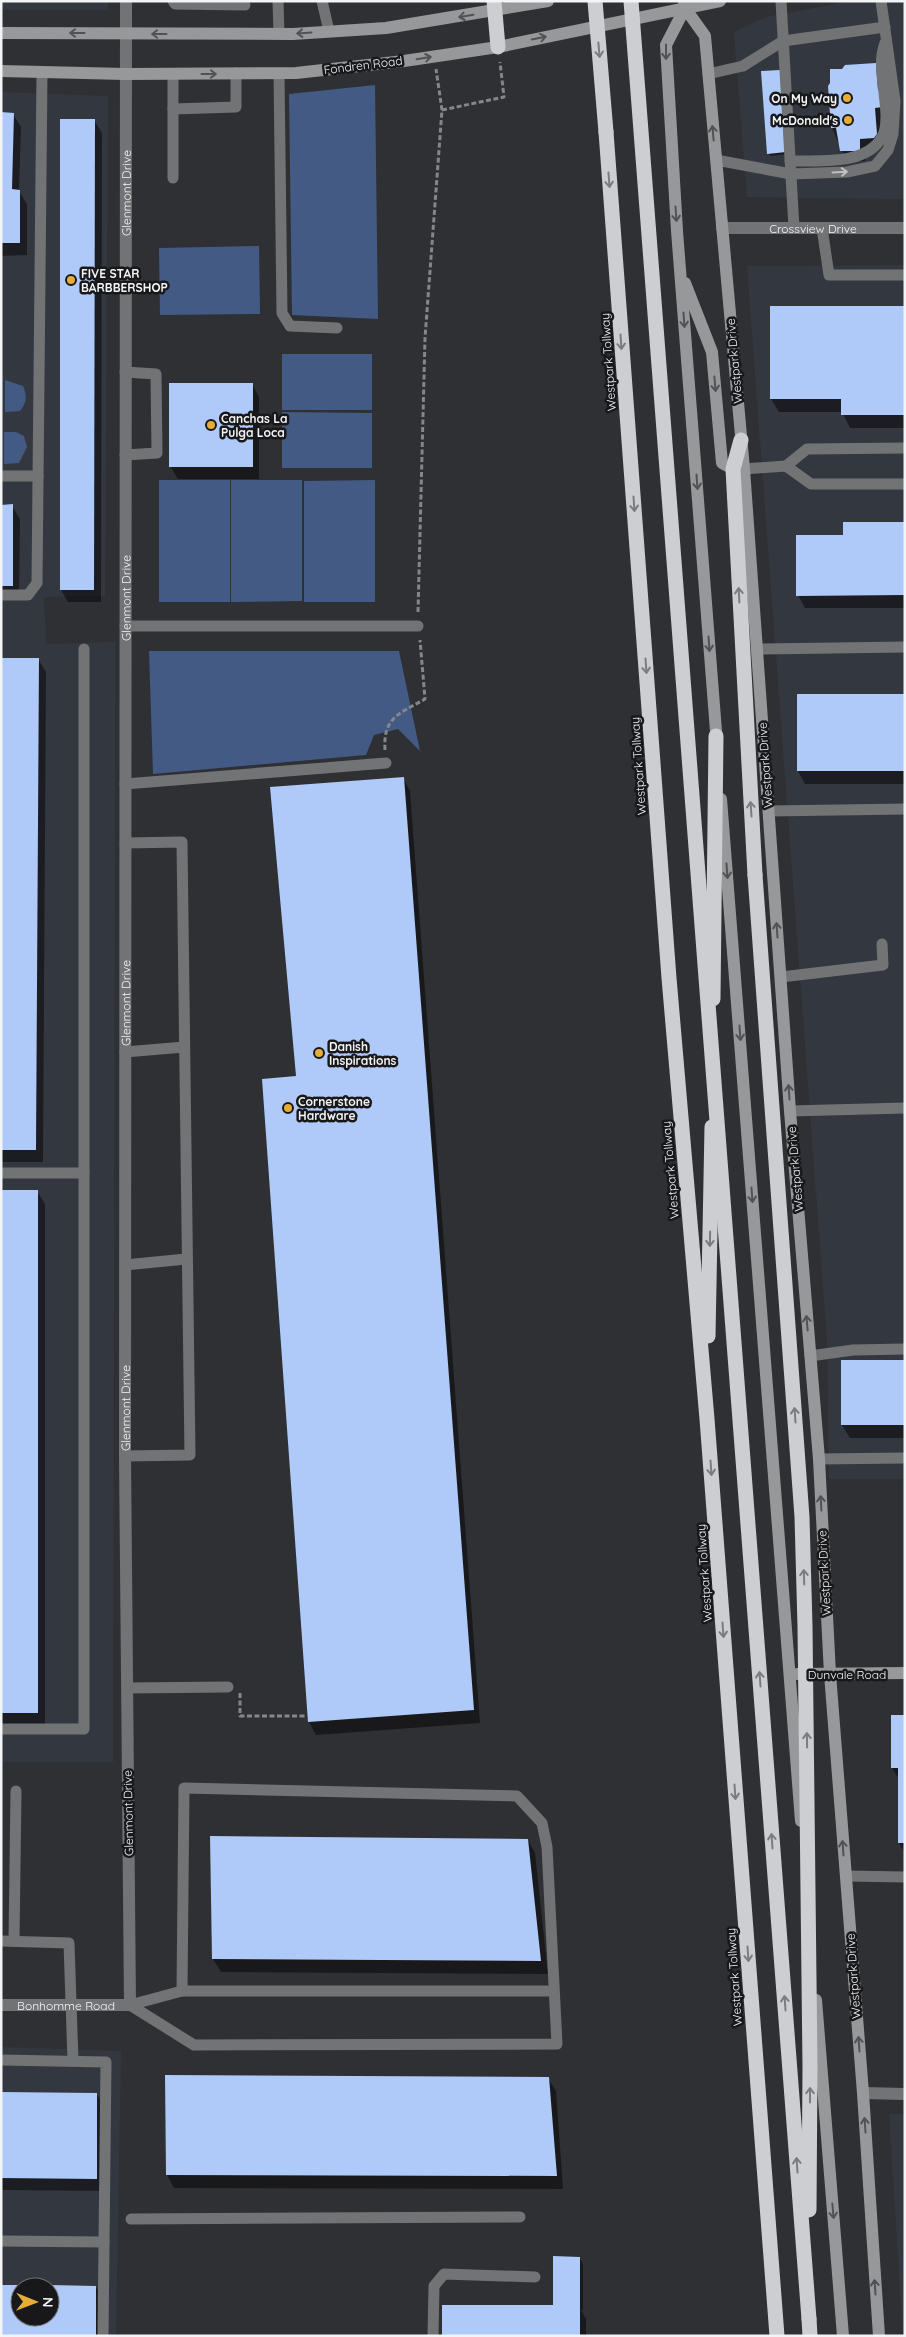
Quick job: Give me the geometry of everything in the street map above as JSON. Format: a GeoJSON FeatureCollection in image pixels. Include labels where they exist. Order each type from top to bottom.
{"type":"FeatureCollection","features":[{"type":"Feature","properties":{"kind":"highway","name":"Westpark Tollway"},"geometry":{"type":"LineString","coordinates":[[595,1],[670,988],[707,1420],[776,2336]]}},
{"type":"Feature","properties":{"kind":"highway"},"geometry":{"type":"LineString","coordinates":[[631,1],[810,2336]]}},
{"type":"Feature","properties":{"kind":"highway"},"geometry":{"type":"LineString","coordinates":[[495,6],[498,47]]}},
{"type":"Feature","properties":{"kind":"highway"},"geometry":{"type":"LineString","coordinates":[[741,440],[738,469],[756,876],[802,1517],[810,2067],[809,2318]]}},
{"type":"Feature","properties":{"kind":"highway"},"geometry":{"type":"LineString","coordinates":[[707,1420],[716,736]]}},
{"type":"Feature","properties":{"kind":"main road"},"geometry":{"type":"LineString","coordinates":[[1,32],[126,34],[279,34],[329,32],[386,28],[495,6],[548,1]]}},
{"type":"Feature","properties":{"kind":"main road","name":"Fondren Road"},"geometry":{"type":"LineString","coordinates":[[1,71],[125,74],[279,73],[498,47],[685,5],[720,1]]}},
{"type":"Feature","properties":{"kind":"main road"},"geometry":{"type":"LineString","coordinates":[[685,5],[666,45],[681,272],[789,1674],[843,2336]]}},
{"type":"Feature","properties":{"kind":"main road","name":"Westpark Drive"},"geometry":{"type":"LineString","coordinates":[[685,5],[705,36],[741,440]]}},
{"type":"Feature","properties":{"kind":"main road"},"geometry":{"type":"LineString","coordinates":[[681,272],[712,352],[722,463],[738,469]]}},
{"type":"Feature","properties":{"kind":"main road","name":"Westpark Drive"},"geometry":{"type":"LineString","coordinates":[[738,469],[757,649],[790,1111],[819,1459],[830,1674],[863,2093],[879,2336]]}},
{"type":"Feature","properties":{"kind":"main road","name":"Dunvale Road"},"geometry":{"type":"LineString","coordinates":[[789,1674],[905,1673]]}},
{"type":"Feature","properties":{"kind":"street","name":"Glenmont Drive"},"geometry":{"type":"LineString","coordinates":[[126,1],[125,1456],[130,2006]]}},
{"type":"Feature","properties":{"kind":"street","name":"Crossview Drive"},"geometry":{"type":"LineString","coordinates":[[722,228],[905,228]]}},
{"type":"Feature","properties":{"kind":"street","name":"Bonhomme Road"},"geometry":{"type":"LineString","coordinates":[[1,2004],[130,2006]]}},
{"type":"Feature","properties":{"kind":"street"},"geometry":{"type":"LineString","coordinates":[[863,2093],[905,2094]]}},
{"type":"Feature","properties":{"kind":"lane"},"geometry":{"type":"LineString","coordinates":[[173,1],[175,4],[245,5]]}},
{"type":"Feature","properties":{"kind":"lane"},"geometry":{"type":"LineString","coordinates":[[278,1],[279,34]]}},
{"type":"Feature","properties":{"kind":"lane"},"geometry":{"type":"LineString","coordinates":[[322,1],[329,32]]}},
{"type":"Feature","properties":{"kind":"lane"},"geometry":{"type":"LineString","coordinates":[[781,1],[794,228]]}},
{"type":"Feature","properties":{"kind":"lane"},"geometry":{"type":"LineString","coordinates":[[716,160],[791,174],[847,172],[875,166],[888,150],[894,134],[895,101],[881,1]]}},
{"type":"Feature","properties":{"kind":"lane"},"geometry":{"type":"LineString","coordinates":[[708,74],[743,66],[783,41],[886,33]]}},
{"type":"Feature","properties":{"kind":"lane"},"geometry":{"type":"LineString","coordinates":[[790,161],[844,159],[866,154],[882,137],[886,117],[881,55],[886,33]]}},
{"type":"Feature","properties":{"kind":"lane"},"geometry":{"type":"LineString","coordinates":[[1,595],[28,595],[37,583],[42,72]]}},
{"type":"Feature","properties":{"kind":"lane"},"geometry":{"type":"LineString","coordinates":[[279,73],[282,313],[290,326],[337,328]]}},
{"type":"Feature","properties":{"kind":"lane"},"geometry":{"type":"LineString","coordinates":[[173,74],[173,178]]}},
{"type":"Feature","properties":{"kind":"lane"},"geometry":{"type":"LineString","coordinates":[[173,109],[236,107],[236,74]]}},
{"type":"Feature","properties":{"kind":"lane"},"geometry":{"type":"LineString","coordinates":[[822,228],[829,275],[905,275]]}},
{"type":"Feature","properties":{"kind":"lane"},"geometry":{"type":"LineString","coordinates":[[125,372],[156,374],[156,453],[125,455]]}},
{"type":"Feature","properties":{"kind":"lane"},"geometry":{"type":"LineString","coordinates":[[738,469],[786,466],[808,449],[905,448]]}},
{"type":"Feature","properties":{"kind":"lane"},"geometry":{"type":"LineString","coordinates":[[786,466],[811,484],[905,484]]}},
{"type":"Feature","properties":{"kind":"lane"},"geometry":{"type":"LineString","coordinates":[[1,476],[38,476]]}},
{"type":"Feature","properties":{"kind":"lane"},"geometry":{"type":"LineString","coordinates":[[125,626],[418,626]]}},
{"type":"Feature","properties":{"kind":"lane"},"geometry":{"type":"LineString","coordinates":[[757,649],[905,647]]}},
{"type":"Feature","properties":{"kind":"lane"},"geometry":{"type":"LineString","coordinates":[[1,1729],[84,1729],[84,649]]}},
{"type":"Feature","properties":{"kind":"lane"},"geometry":{"type":"LineString","coordinates":[[125,784],[386,763]]}},
{"type":"Feature","properties":{"kind":"lane"},"geometry":{"type":"LineString","coordinates":[[769,811],[905,809]]}},
{"type":"Feature","properties":{"kind":"lane"},"geometry":{"type":"LineString","coordinates":[[125,843],[182,842],[190,1455],[125,1456]]}},
{"type":"Feature","properties":{"kind":"lane"},"geometry":{"type":"LineString","coordinates":[[781,977],[884,965],[882,944]]}},
{"type":"Feature","properties":{"kind":"lane"},"geometry":{"type":"LineString","coordinates":[[125,1052],[184,1047]]}},
{"type":"Feature","properties":{"kind":"lane"},"geometry":{"type":"LineString","coordinates":[[790,1111],[905,1108]]}},
{"type":"Feature","properties":{"kind":"lane"},"geometry":{"type":"LineString","coordinates":[[1,1173],[84,1173]]}},
{"type":"Feature","properties":{"kind":"lane"},"geometry":{"type":"LineString","coordinates":[[125,1265],[186,1260]]}},
{"type":"Feature","properties":{"kind":"lane"},"geometry":{"type":"LineString","coordinates":[[810,1356],[854,1350],[905,1350]]}},
{"type":"Feature","properties":{"kind":"lane"},"geometry":{"type":"LineString","coordinates":[[819,1459],[905,1458]]}},
{"type":"Feature","properties":{"kind":"lane"},"geometry":{"type":"LineString","coordinates":[[126,1688],[228,1687]]}},
{"type":"Feature","properties":{"kind":"lane"},"geometry":{"type":"LineString","coordinates":[[130,2006],[194,2045],[557,2044],[547,1846],[542,1823],[517,1796],[184,1788],[182,1991]]}},
{"type":"Feature","properties":{"kind":"lane"},"geometry":{"type":"LineString","coordinates":[[14,1941],[16,1790]]}},
{"type":"Feature","properties":{"kind":"lane"},"geometry":{"type":"LineString","coordinates":[[846,1876],[905,1877]]}},
{"type":"Feature","properties":{"kind":"lane"},"geometry":{"type":"LineString","coordinates":[[1,1941],[69,1943],[73,2061]]}},
{"type":"Feature","properties":{"kind":"lane"},"geometry":{"type":"LineString","coordinates":[[130,2006],[182,1991],[553,1991]]}},
{"type":"Feature","properties":{"kind":"lane"},"geometry":{"type":"LineString","coordinates":[[1,2060],[106,2062],[103,2336]]}},
{"type":"Feature","properties":{"kind":"lane"},"geometry":{"type":"LineString","coordinates":[[131,2219],[520,2217]]}},
{"type":"Feature","properties":{"kind":"lane"},"geometry":{"type":"LineString","coordinates":[[1,2241],[104,2242]]}},
{"type":"Feature","properties":{"kind":"lane"},"geometry":{"type":"LineString","coordinates":[[433,2336],[434,2286],[444,2274],[535,2276]]}},
{"type":"Feature","properties":{"kind":"path"},"geometry":{"type":"LineString","coordinates":[[442,110],[504,97],[498,47]]}},
{"type":"Feature","properties":{"kind":"path"},"geometry":{"type":"LineString","coordinates":[[386,763],[384,732],[397,715],[425,699],[418,626],[425,338],[442,110],[434,56]]}},
{"type":"Feature","properties":{"kind":"path"},"geometry":{"type":"LineString","coordinates":[[228,1687],[240,1687],[240,1716],[307,1716]]}},
{"type":"Feature","properties":{"kind":"shaded area"},"geometry":{"type":"Polygon","coordinates":[[[1,1],[108,1],[108,10],[1,10],[1,1]]]}},
{"type":"Feature","properties":{"kind":"shaded area"},"geometry":{"type":"Polygon","coordinates":[[[851,1],[905,1],[905,199],[747,197],[734,32],[766,17],[851,1]]]}},
{"type":"Feature","properties":{"kind":"shaded area"},"geometry":{"type":"Polygon","coordinates":[[[375,85],[378,319],[292,315],[289,94],[375,85]]]}},
{"type":"Feature","properties":{"kind":"shaded area"},"geometry":{"type":"Polygon","coordinates":[[[1,92],[108,96],[105,596],[44,597],[46,644],[115,642],[113,1762],[1,1762],[1,92]]]}},
{"type":"Feature","properties":{"kind":"shaded area"},"geometry":{"type":"Polygon","coordinates":[[[259,246],[260,314],[160,315],[159,248],[259,246]]]}},
{"type":"Feature","properties":{"kind":"shaded area"},"geometry":{"type":"Polygon","coordinates":[[[905,265],[905,1479],[829,1479],[827,1340],[747,266],[905,265]]]}},
{"type":"Feature","properties":{"kind":"shaded area"},"geometry":{"type":"Polygon","coordinates":[[[282,354],[372,354],[372,410],[282,410],[282,354]]]}},
{"type":"Feature","properties":{"kind":"shaded area"},"geometry":{"type":"Polygon","coordinates":[[[5,380],[23,386],[26,399],[20,411],[5,412],[5,380]]]}},
{"type":"Feature","properties":{"kind":"shaded area"},"geometry":{"type":"Polygon","coordinates":[[[282,412],[372,413],[372,468],[282,468],[282,412]]]}},
{"type":"Feature","properties":{"kind":"shaded area"},"geometry":{"type":"Polygon","coordinates":[[[4,432],[16,432],[24,436],[27,447],[19,463],[4,464],[4,432]]]}},
{"type":"Feature","properties":{"kind":"shaded area"},"geometry":{"type":"Polygon","coordinates":[[[159,480],[230,480],[230,602],[159,602],[159,480]]]}},
{"type":"Feature","properties":{"kind":"shaded area"},"geometry":{"type":"Polygon","coordinates":[[[231,480],[302,480],[302,601],[231,602],[231,480]]]}},
{"type":"Feature","properties":{"kind":"shaded area"},"geometry":{"type":"Polygon","coordinates":[[[375,480],[375,602],[304,602],[304,481],[375,480]]]}},
{"type":"Feature","properties":{"kind":"shaded area"},"geometry":{"type":"Polygon","coordinates":[[[149,651],[399,651],[420,751],[398,729],[374,735],[366,755],[153,774],[149,651]]]}},
{"type":"Feature","properties":{"kind":"shaded area"},"geometry":{"type":"Polygon","coordinates":[[[1,2047],[121,2051],[116,2336],[1,2336],[1,2047]]]}},
{"type":"Feature","properties":{"kind":"shaded area"},"geometry":{"type":"Polygon","coordinates":[[[889,2114],[905,2114],[905,2336],[903,2336],[889,2114]]]}},
{"type":"Feature","properties":{"kind":"building"},"geometry":{"type":"Polygon","coordinates":[[[876,63],[878,90],[882,90],[883,107],[875,108],[877,134],[874,138],[860,139],[860,151],[840,151],[836,128],[831,128],[828,86],[830,83],[830,69],[842,69],[845,65],[876,63]]]}},
{"type":"Feature","properties":{"kind":"building"},"geometry":{"type":"Polygon","coordinates":[[[780,70],[786,152],[767,154],[761,71],[780,70]]]}},
{"type":"Feature","properties":{"kind":"building"},"geometry":{"type":"Polygon","coordinates":[[[1,112],[14,113],[12,189],[20,190],[20,243],[1,243],[1,112]]]}},
{"type":"Feature","properties":{"kind":"building"},"geometry":{"type":"Polygon","coordinates":[[[60,119],[95,119],[94,590],[60,590],[60,119]]]}},
{"type":"Feature","properties":{"kind":"building"},"geometry":{"type":"Polygon","coordinates":[[[770,306],[905,306],[905,415],[841,415],[841,399],[770,399],[770,306]]]}},
{"type":"Feature","properties":{"kind":"building","name":"Canchas La Pulga Loca"},"geometry":{"type":"Polygon","coordinates":[[[169,383],[253,383],[253,467],[169,467],[169,383]]]}},
{"type":"Feature","properties":{"kind":"building"},"geometry":{"type":"Polygon","coordinates":[[[13,504],[13,586],[1,586],[1,505],[13,504]]]}},
{"type":"Feature","properties":{"kind":"building"},"geometry":{"type":"Polygon","coordinates":[[[843,522],[905,522],[905,595],[796,596],[796,535],[843,535],[843,522]]]}},
{"type":"Feature","properties":{"kind":"building"},"geometry":{"type":"Polygon","coordinates":[[[1,658],[39,658],[36,1150],[1,1150],[1,658]]]}},
{"type":"Feature","properties":{"kind":"building"},"geometry":{"type":"Polygon","coordinates":[[[797,694],[905,694],[905,771],[797,771],[797,694]]]}},
{"type":"Feature","properties":{"kind":"building"},"geometry":{"type":"Polygon","coordinates":[[[404,777],[474,1710],[308,1722],[262,1079],[296,1076],[270,787],[404,777]]]}},
{"type":"Feature","properties":{"kind":"building"},"geometry":{"type":"Polygon","coordinates":[[[1,1190],[38,1190],[38,1713],[1,1713],[1,1190]]]}},
{"type":"Feature","properties":{"kind":"building"},"geometry":{"type":"Polygon","coordinates":[[[841,1360],[905,1360],[905,1425],[841,1425],[841,1360]]]}},
{"type":"Feature","properties":{"kind":"building"},"geometry":{"type":"Polygon","coordinates":[[[891,1715],[905,1715],[905,1843],[898,1843],[898,1768],[891,1768],[891,1715]]]}},
{"type":"Feature","properties":{"kind":"building"},"geometry":{"type":"Polygon","coordinates":[[[210,1836],[528,1839],[541,1961],[212,1959],[210,1836]]]}},
{"type":"Feature","properties":{"kind":"building"},"geometry":{"type":"Polygon","coordinates":[[[165,2075],[549,2077],[557,2176],[166,2175],[165,2075]]]}},
{"type":"Feature","properties":{"kind":"building"},"geometry":{"type":"Polygon","coordinates":[[[1,2092],[97,2093],[97,2179],[1,2178],[1,2092]]]}},
{"type":"Feature","properties":{"kind":"building"},"geometry":{"type":"Polygon","coordinates":[[[553,2256],[580,2257],[580,2336],[442,2336],[442,2305],[553,2305],[553,2256]]]}},
{"type":"Feature","properties":{"kind":"building"},"geometry":{"type":"Polygon","coordinates":[[[1,2285],[10,2285],[10,2327],[60,2327],[60,2285],[96,2286],[96,2336],[1,2336],[1,2285]]]}},
{"type":"Feature","properties":{"kind":"place","name":"On My Way"},"geometry":{"type":"Point","coordinates":[847,98]}},
{"type":"Feature","properties":{"kind":"place","name":"McDonald's"},"geometry":{"type":"Point","coordinates":[848,120]}},
{"type":"Feature","properties":{"kind":"place","name":"FIVE STAR BARBBERSHOP"},"geometry":{"type":"Point","coordinates":[71,280]}},
{"type":"Feature","properties":{"kind":"place","name":"Canchas La Pulga Loca"},"geometry":{"type":"Point","coordinates":[211,425]}},
{"type":"Feature","properties":{"kind":"place","name":"Danish Inspirations"},"geometry":{"type":"Point","coordinates":[319,1053]}},
{"type":"Feature","properties":{"kind":"place","name":"Cornerstone Hardware"},"geometry":{"type":"Point","coordinates":[288,1108]}}]}
